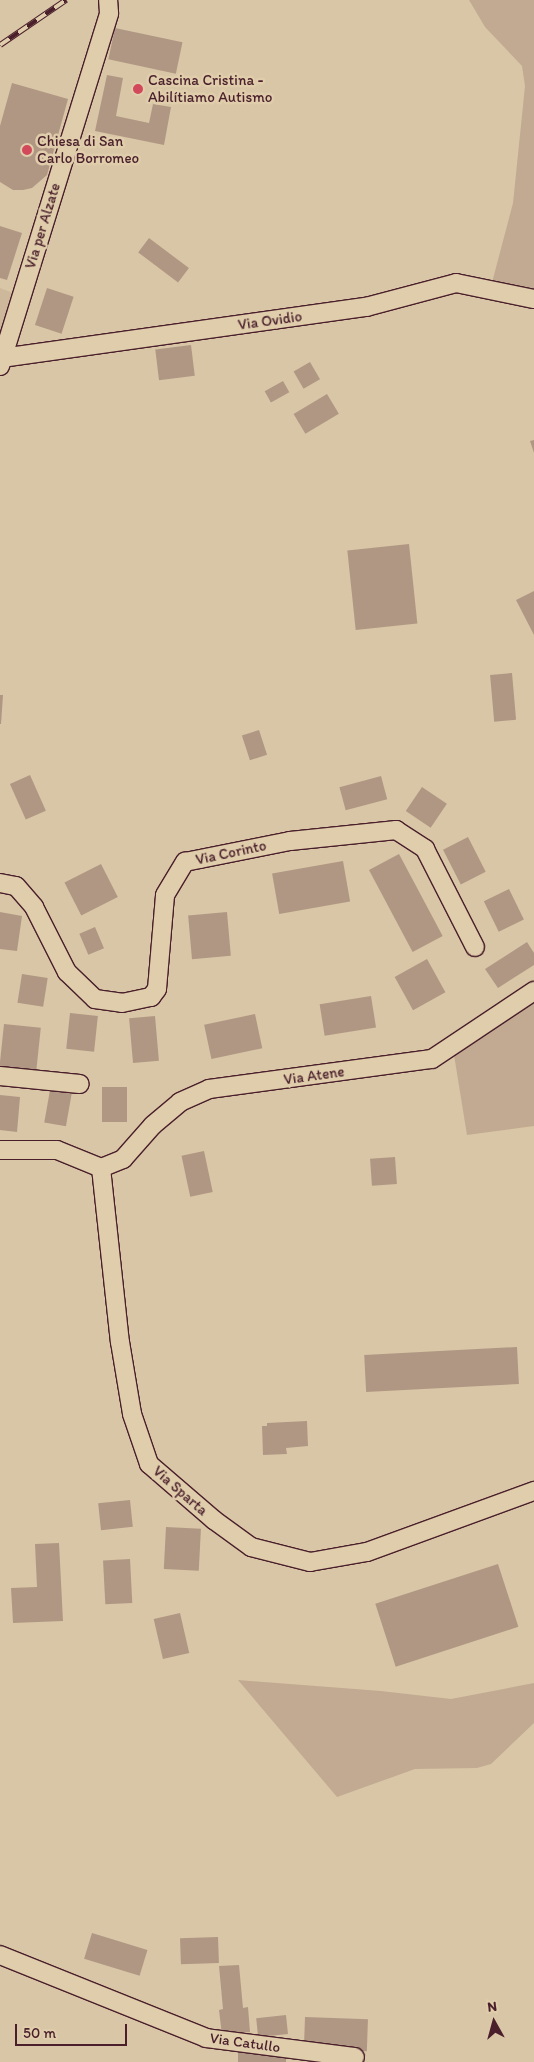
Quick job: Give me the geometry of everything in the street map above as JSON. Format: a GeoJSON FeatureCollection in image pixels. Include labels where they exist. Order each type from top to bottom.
{"type":"FeatureCollection","features":[{"type":"Feature","properties":{"kind":"street"},"geometry":{"type":"LineString","coordinates":[[108,6],[124,0]]}},
{"type":"Feature","properties":{"kind":"street","name":"Via per Alzate"},"geometry":{"type":"LineString","coordinates":[[1,362],[108,6]]}},
{"type":"Feature","properties":{"kind":"street","name":"Via Ovidio"},"geometry":{"type":"LineString","coordinates":[[1,362],[366,307],[456,283],[534,299]]}},
{"type":"Feature","properties":{"kind":"street","name":"Via Corinto"},"geometry":{"type":"LineString","coordinates":[[0,883],[16,886],[34,907],[67,972],[95,999],[122,1004],[151,997],[156,989],[165,895],[185,862],[290,841],[396,830],[425,849],[475,948]]}},
{"type":"Feature","properties":{"kind":"street","name":"Via Atene"},"geometry":{"type":"LineString","coordinates":[[101,1168],[123,1160],[153,1125],[180,1102],[209,1090],[432,1059],[534,990]]}},
{"type":"Feature","properties":{"kind":"street"},"geometry":{"type":"LineString","coordinates":[[0,1076],[80,1084]]}},
{"type":"Feature","properties":{"kind":"street"},"geometry":{"type":"LineString","coordinates":[[0,1150],[57,1150],[101,1168]]}},
{"type":"Feature","properties":{"kind":"street","name":"Via Sparta"},"geometry":{"type":"LineString","coordinates":[[101,1168],[120,1342],[132,1414],[150,1464],[214,1520],[251,1547],[310,1562],[367,1552],[534,1491]]}},
{"type":"Feature","properties":{"kind":"street","name":"Via Catullo"},"geometry":{"type":"LineString","coordinates":[[0,1955],[206,2038],[355,2057]]}},
{"type":"Feature","properties":{"kind":"shaded area"},"geometry":{"type":"Polygon","coordinates":[[[469,0],[534,0],[534,308],[509,303],[489,294],[513,203],[525,86],[522,66],[485,27],[469,0]]]}},
{"type":"Feature","properties":{"kind":"shaded area"},"geometry":{"type":"Polygon","coordinates":[[[0,288],[13,293],[0,335],[0,288]]]}},
{"type":"Feature","properties":{"kind":"shaded area"},"geometry":{"type":"Polygon","coordinates":[[[534,998],[534,1126],[467,1135],[454,1055],[534,998]]]}},
{"type":"Feature","properties":{"kind":"shaded area"},"geometry":{"type":"Polygon","coordinates":[[[238,1680],[381,1691],[451,1699],[534,1683],[534,1723],[491,1764],[477,1768],[415,1769],[337,1797],[238,1680]]]}},
{"type":"Feature","properties":{"kind":"building"},"geometry":{"type":"Polygon","coordinates":[[[115,28],[182,42],[176,74],[108,59],[115,28]]]}},
{"type":"Feature","properties":{"kind":"building"},"geometry":{"type":"Polygon","coordinates":[[[107,75],[123,78],[116,116],[149,123],[153,104],[171,107],[164,145],[95,131],[107,75]]]}},
{"type":"Feature","properties":{"kind":"building","name":"Chiesa di San Carlo Borromeo"},"geometry":{"type":"Polygon","coordinates":[[[12,83],[68,99],[47,175],[32,188],[23,190],[13,190],[0,182],[0,126],[12,83]]]}},
{"type":"Feature","properties":{"kind":"building"},"geometry":{"type":"Polygon","coordinates":[[[0,226],[22,233],[7,280],[0,278],[0,226]]]}},
{"type":"Feature","properties":{"kind":"building"},"geometry":{"type":"Polygon","coordinates":[[[149,238],[189,268],[178,282],[138,252],[149,238]]]}},
{"type":"Feature","properties":{"kind":"building"},"geometry":{"type":"Polygon","coordinates":[[[47,288],[74,297],[62,334],[35,325],[47,288]]]}},
{"type":"Feature","properties":{"kind":"building"},"geometry":{"type":"Polygon","coordinates":[[[191,345],[195,376],[159,380],[155,349],[191,345]]]}},
{"type":"Feature","properties":{"kind":"building"},"geometry":{"type":"Polygon","coordinates":[[[310,362],[320,379],[304,389],[294,372],[310,362]]]}},
{"type":"Feature","properties":{"kind":"building"},"geometry":{"type":"Polygon","coordinates":[[[283,381],[289,392],[271,403],[265,391],[283,381]]]}},
{"type":"Feature","properties":{"kind":"building"},"geometry":{"type":"Polygon","coordinates":[[[327,394],[339,414],[305,434],[294,414],[327,394]]]}},
{"type":"Feature","properties":{"kind":"building"},"geometry":{"type":"Polygon","coordinates":[[[534,440],[534,453],[530,441],[534,440]]]}},
{"type":"Feature","properties":{"kind":"building"},"geometry":{"type":"Polygon","coordinates":[[[409,544],[417,624],[356,630],[347,550],[409,544]]]}},
{"type":"Feature","properties":{"kind":"building"},"geometry":{"type":"Polygon","coordinates":[[[534,591],[534,635],[516,600],[534,591]]]}},
{"type":"Feature","properties":{"kind":"building"},"geometry":{"type":"Polygon","coordinates":[[[512,673],[516,720],[494,722],[490,675],[512,673]]]}},
{"type":"Feature","properties":{"kind":"building"},"geometry":{"type":"Polygon","coordinates":[[[0,695],[3,695],[1,724],[0,724],[0,695]]]}},
{"type":"Feature","properties":{"kind":"building"},"geometry":{"type":"Polygon","coordinates":[[[259,730],[267,755],[250,760],[242,736],[259,730]]]}},
{"type":"Feature","properties":{"kind":"building"},"geometry":{"type":"Polygon","coordinates":[[[30,775],[46,811],[26,820],[10,784],[30,775]]]}},
{"type":"Feature","properties":{"kind":"building"},"geometry":{"type":"Polygon","coordinates":[[[381,776],[387,799],[346,810],[339,787],[381,776]]]}},
{"type":"Feature","properties":{"kind":"building"},"geometry":{"type":"Polygon","coordinates":[[[422,787],[447,804],[431,828],[406,811],[422,787]]]}},
{"type":"Feature","properties":{"kind":"building"},"geometry":{"type":"Polygon","coordinates":[[[468,837],[486,872],[461,884],[443,850],[468,837]]]}},
{"type":"Feature","properties":{"kind":"building"},"geometry":{"type":"Polygon","coordinates":[[[399,854],[443,936],[413,952],[369,870],[399,854]]]}},
{"type":"Feature","properties":{"kind":"building"},"geometry":{"type":"Polygon","coordinates":[[[343,861],[350,901],[279,914],[272,874],[343,861]]]}},
{"type":"Feature","properties":{"kind":"building"},"geometry":{"type":"Polygon","coordinates":[[[101,864],[118,897],[81,916],[64,883],[101,864]]]}},
{"type":"Feature","properties":{"kind":"building"},"geometry":{"type":"Polygon","coordinates":[[[509,889],[524,920],[499,932],[484,901],[509,889]]]}},
{"type":"Feature","properties":{"kind":"building"},"geometry":{"type":"Polygon","coordinates":[[[0,912],[22,916],[17,951],[0,949],[0,912]]]}},
{"type":"Feature","properties":{"kind":"building"},"geometry":{"type":"Polygon","coordinates":[[[227,912],[231,956],[192,959],[188,915],[227,912]]]}},
{"type":"Feature","properties":{"kind":"building"},"geometry":{"type":"Polygon","coordinates":[[[95,927],[104,948],[88,955],[79,934],[95,927]]]}},
{"type":"Feature","properties":{"kind":"building"},"geometry":{"type":"Polygon","coordinates":[[[527,942],[534,953],[534,965],[498,988],[485,969],[527,942]]]}},
{"type":"Feature","properties":{"kind":"building"},"geometry":{"type":"Polygon","coordinates":[[[427,959],[445,992],[413,1010],[395,977],[427,959]]]}},
{"type":"Feature","properties":{"kind":"building"},"geometry":{"type":"Polygon","coordinates":[[[22,974],[48,978],[43,1007],[17,1003],[22,974]]]}},
{"type":"Feature","properties":{"kind":"building"},"geometry":{"type":"Polygon","coordinates":[[[371,996],[376,1028],[325,1036],[320,1004],[371,996]]]}},
{"type":"Feature","properties":{"kind":"building"},"geometry":{"type":"Polygon","coordinates":[[[70,1013],[98,1016],[94,1052],[66,1049],[70,1013]]]}},
{"type":"Feature","properties":{"kind":"building"},"geometry":{"type":"Polygon","coordinates":[[[255,1014],[262,1048],[211,1059],[204,1025],[255,1014]]]}},
{"type":"Feature","properties":{"kind":"building"},"geometry":{"type":"Polygon","coordinates":[[[155,1016],[159,1061],[133,1063],[129,1018],[155,1016]]]}},
{"type":"Feature","properties":{"kind":"building"},"geometry":{"type":"Polygon","coordinates":[[[4,1024],[41,1028],[36,1075],[0,1071],[4,1024]]]}},
{"type":"Feature","properties":{"kind":"building"},"geometry":{"type":"Polygon","coordinates":[[[102,1087],[127,1087],[127,1122],[102,1122],[102,1087]]]}},
{"type":"Feature","properties":{"kind":"building"},"geometry":{"type":"Polygon","coordinates":[[[50,1090],[72,1094],[66,1126],[44,1122],[50,1090]]]}},
{"type":"Feature","properties":{"kind":"building"},"geometry":{"type":"Polygon","coordinates":[[[0,1095],[20,1097],[17,1132],[0,1130],[0,1095]]]}},
{"type":"Feature","properties":{"kind":"building"},"geometry":{"type":"Polygon","coordinates":[[[204,1151],[213,1192],[190,1197],[182,1156],[204,1151]]]}},
{"type":"Feature","properties":{"kind":"building"},"geometry":{"type":"Polygon","coordinates":[[[395,1157],[397,1184],[372,1186],[370,1159],[395,1157]]]}},
{"type":"Feature","properties":{"kind":"building"},"geometry":{"type":"Polygon","coordinates":[[[517,1347],[519,1384],[366,1392],[364,1355],[517,1347]]]}},
{"type":"Feature","properties":{"kind":"building"},"geometry":{"type":"Polygon","coordinates":[[[307,1421],[308,1446],[286,1448],[287,1454],[263,1455],[262,1426],[267,1426],[267,1423],[307,1421]]]}},
{"type":"Feature","properties":{"kind":"building"},"geometry":{"type":"Polygon","coordinates":[[[130,1500],[133,1527],[101,1530],[98,1503],[130,1500]]]}},
{"type":"Feature","properties":{"kind":"building"},"geometry":{"type":"Polygon","coordinates":[[[166,1527],[201,1529],[199,1571],[164,1569],[166,1527]]]}},
{"type":"Feature","properties":{"kind":"building"},"geometry":{"type":"Polygon","coordinates":[[[59,1543],[63,1621],[13,1623],[11,1588],[37,1587],[35,1544],[59,1543]]]}},
{"type":"Feature","properties":{"kind":"building"},"geometry":{"type":"Polygon","coordinates":[[[130,1559],[132,1603],[105,1604],[103,1560],[130,1559]]]}},
{"type":"Feature","properties":{"kind":"building"},"geometry":{"type":"Polygon","coordinates":[[[498,1564],[518,1627],[396,1667],[375,1604],[498,1564]]]}},
{"type":"Feature","properties":{"kind":"building"},"geometry":{"type":"Polygon","coordinates":[[[180,1613],[189,1653],[163,1659],[154,1619],[180,1613]]]}},
{"type":"Feature","properties":{"kind":"building"},"geometry":{"type":"Polygon","coordinates":[[[92,1933],[147,1950],[140,1976],[84,1959],[92,1933]]]}},
{"type":"Feature","properties":{"kind":"building"},"geometry":{"type":"Polygon","coordinates":[[[218,1937],[219,1963],[181,1964],[180,1938],[218,1937]]]}},
{"type":"Feature","properties":{"kind":"building"},"geometry":{"type":"Polygon","coordinates":[[[239,1965],[243,2008],[248,2007],[250,2032],[222,2035],[219,2010],[223,2009],[219,1966],[239,1965]]]}},
{"type":"Feature","properties":{"kind":"building"},"geometry":{"type":"Polygon","coordinates":[[[286,2015],[288,2034],[258,2037],[256,2018],[286,2015]]]}},
{"type":"Feature","properties":{"kind":"building"},"geometry":{"type":"Polygon","coordinates":[[[305,2017],[368,2019],[367,2051],[304,2049],[305,2017]]]}},
{"type":"Feature","properties":{"kind":"building"},"geometry":{"type":"Polygon","coordinates":[[[238,2049],[286,2049],[286,2062],[238,2062],[238,2049]]]}},
{"type":"Feature","properties":{"kind":"railway"},"geometry":{"type":"LineString","coordinates":[[0,45],[66,0]]}},
{"type":"Feature","properties":{"kind":"place","name":"Cascina Cristina - Abilítiamo Autismo"},"geometry":{"type":"Point","coordinates":[138,89]}},
{"type":"Feature","properties":{"kind":"place","name":"Chiesa di San Carlo Borromeo"},"geometry":{"type":"Point","coordinates":[27,150]}}]}
